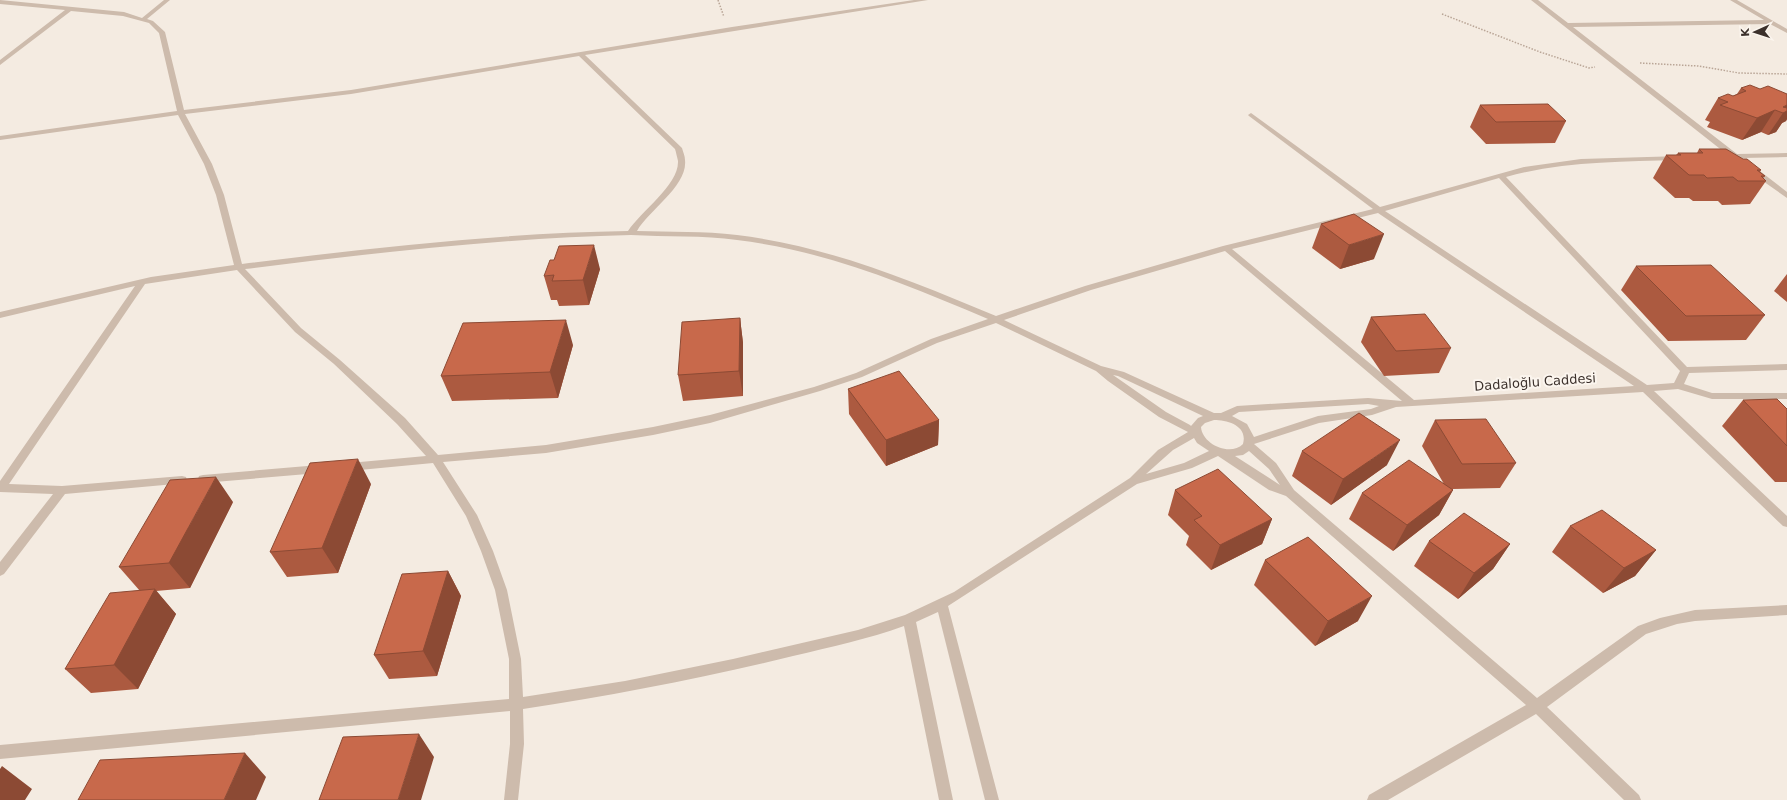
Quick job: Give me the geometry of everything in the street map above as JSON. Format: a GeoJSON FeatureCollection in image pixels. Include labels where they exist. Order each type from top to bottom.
{"type":"FeatureCollection","features":[{"type":"Feature","properties":{"kind":"street"},"geometry":{"type":"LineString","coordinates":[[144,19],[167,0]]}},
{"type":"Feature","properties":{"kind":"street"},"geometry":{"type":"LineString","coordinates":[[0,138],[181,113],[351,92],[925,0]]}},
{"type":"Feature","properties":{"kind":"street"},"geometry":{"type":"LineString","coordinates":[[1534,0],[1787,196]]}},
{"type":"Feature","properties":{"kind":"street"},"geometry":{"type":"LineString","coordinates":[[1733,0],[1787,32]]}},
{"type":"Feature","properties":{"kind":"street"},"geometry":{"type":"LineString","coordinates":[[0,2],[124,14],[144,19],[162,32],[181,113],[208,164],[220,195],[240,267],[298,330],[369,390],[401,421],[436,460],[472,515],[501,590],[515,659],[517,744],[511,800]]}},
{"type":"Feature","properties":{"kind":"street"},"geometry":{"type":"LineString","coordinates":[[844,12],[854,5]]}},
{"type":"Feature","properties":{"kind":"street"},"geometry":{"type":"LineString","coordinates":[[0,63],[70,8]]}},
{"type":"Feature","properties":{"kind":"street"},"geometry":{"type":"LineString","coordinates":[[1568,26],[1771,22]]}},
{"type":"Feature","properties":{"kind":"street"},"geometry":{"type":"LineString","coordinates":[[581,55],[678,148],[680,154],[682,166],[676,182],[641,216],[631,233]]}},
{"type":"Feature","properties":{"kind":"street"},"geometry":{"type":"LineString","coordinates":[[1251,115],[1379,210],[1646,389],[1787,523]]}},
{"type":"Feature","properties":{"kind":"street"},"geometry":{"type":"LineString","coordinates":[[1721,157],[1787,155]]}},
{"type":"Feature","properties":{"kind":"street"},"geometry":{"type":"LineString","coordinates":[[0,488],[62,490],[436,460],[592,442],[710,419],[817,389],[872,369],[934,342],[1088,288],[1226,248],[1379,210],[1524,168],[1562,162],[1685,158]]}},
{"type":"Feature","properties":{"kind":"street"},"geometry":{"type":"LineString","coordinates":[[1500,176],[1685,370],[1787,367]]}},
{"type":"Feature","properties":{"kind":"street"},"geometry":{"type":"LineString","coordinates":[[0,315],[142,282],[319,257],[485,241],[631,233],[736,237],[794,247],[869,268],[904,280],[997,320],[1098,368],[1121,374],[1218,416],[1240,423],[1246,429],[1249,436],[1248,443],[1240,452],[1220,452],[1158,476],[1134,481]]}},
{"type":"Feature","properties":{"kind":"street"},"geometry":{"type":"LineString","coordinates":[[1226,248],[1412,404]]}},
{"type":"Feature","properties":{"kind":"street"},"geometry":{"type":"LineString","coordinates":[[0,488],[142,282]]}},
{"type":"Feature","properties":{"kind":"street"},"geometry":{"type":"LineString","coordinates":[[1098,368],[1113,382],[1132,393],[1161,414],[1183,427],[1196,432]]}},
{"type":"Feature","properties":{"kind":"street"},"geometry":{"type":"LineString","coordinates":[[1678,386],[1685,370]]}},
{"type":"Feature","properties":{"kind":"street","name":"Dadaloğlu Caddesi"},"geometry":{"type":"LineString","coordinates":[[1218,416],[1237,409],[1368,401],[1394,404],[1412,404],[1678,386],[1712,396],[1787,396]]}},
{"type":"Feature","properties":{"kind":"street","name":"Dadaloğlu Caddesi"},"geometry":{"type":"LineString","coordinates":[[1248,443],[1318,420],[1372,412],[1394,404]]}},
{"type":"Feature","properties":{"kind":"street"},"geometry":{"type":"LineString","coordinates":[[1218,416],[1199,421],[1196,432],[1198,439],[1204,445],[1220,452],[1273,487],[1290,493],[1454,632],[1537,706],[1634,800]]}},
{"type":"Feature","properties":{"kind":"street"},"geometry":{"type":"LineString","coordinates":[[0,752],[516,704],[600,692],[689,675],[874,631],[909,619],[942,605],[972,588],[998,568],[1134,481],[1145,468],[1177,440],[1196,432]]}},
{"type":"Feature","properties":{"kind":"street"},"geometry":{"type":"LineString","coordinates":[[1248,443],[1272,465],[1285,482],[1290,493]]}},
{"type":"Feature","properties":{"kind":"street"},"geometry":{"type":"LineString","coordinates":[[0,571],[62,490]]}},
{"type":"Feature","properties":{"kind":"street"},"geometry":{"type":"LineString","coordinates":[[942,605],[992,800]]}},
{"type":"Feature","properties":{"kind":"street"},"geometry":{"type":"LineString","coordinates":[[1374,800],[1537,706],[1642,630],[1661,622],[1682,616],[1707,613],[1787,610]]}},
{"type":"Feature","properties":{"kind":"street"},"geometry":{"type":"LineString","coordinates":[[909,619],[946,800]]}},
{"type":"Feature","properties":{"kind":"path"},"geometry":{"type":"LineString","coordinates":[[1442,14],[1540,52],[1589,68],[1618,64],[1663,64],[1739,73],[1787,74]]}},
{"type":"Feature","properties":{"kind":"building"},"geometry":{"type":"Polygon","coordinates":[[[1750,85],[1760,89],[1768,86],[1787,94],[1787,105],[1783,107],[1787,108],[1787,111],[1783,113],[1775,110],[1757,118],[1720,105],[1728,102],[1718,98],[1728,94],[1733,96],[1746,91],[1741,88],[1750,85]]]}},
{"type":"Feature","properties":{"kind":"building"},"geometry":{"type":"Polygon","coordinates":[[[1548,104],[1566,121],[1496,122],[1480,105],[1548,104]]]}},
{"type":"Feature","properties":{"kind":"building"},"geometry":{"type":"Polygon","coordinates":[[[1699,149],[1726,149],[1743,159],[1747,159],[1761,170],[1757,170],[1765,176],[1761,176],[1766,181],[1738,181],[1733,177],[1707,178],[1704,175],[1689,175],[1666,155],[1681,155],[1678,153],[1703,153],[1699,149]]]}},
{"type":"Feature","properties":{"kind":"building"},"geometry":{"type":"Polygon","coordinates":[[[1354,214],[1384,234],[1349,245],[1321,224],[1354,214]]]}},
{"type":"Feature","properties":{"kind":"building"},"geometry":{"type":"Polygon","coordinates":[[[594,245],[583,280],[552,281],[554,275],[544,276],[550,260],[554,260],[559,246],[594,245]]]}},
{"type":"Feature","properties":{"kind":"building"},"geometry":{"type":"Polygon","coordinates":[[[1711,265],[1765,315],[1686,316],[1636,266],[1711,265]]]}},
{"type":"Feature","properties":{"kind":"building"},"geometry":{"type":"Polygon","coordinates":[[[1425,314],[1451,348],[1396,351],[1371,317],[1425,314]]]}},
{"type":"Feature","properties":{"kind":"building"},"geometry":{"type":"Polygon","coordinates":[[[740,318],[739,371],[678,375],[682,322],[740,318]]]}},
{"type":"Feature","properties":{"kind":"building"},"geometry":{"type":"Polygon","coordinates":[[[566,320],[550,372],[441,376],[463,323],[566,320]]]}},
{"type":"Feature","properties":{"kind":"building"},"geometry":{"type":"Polygon","coordinates":[[[899,371],[939,420],[886,440],[848,389],[899,371]]]}},
{"type":"Feature","properties":{"kind":"building"},"geometry":{"type":"Polygon","coordinates":[[[1777,399],[1787,409],[1787,446],[1743,400],[1777,399]]]}},
{"type":"Feature","properties":{"kind":"building"},"geometry":{"type":"Polygon","coordinates":[[[1359,413],[1400,440],[1343,479],[1302,451],[1359,413]]]}},
{"type":"Feature","properties":{"kind":"building"},"geometry":{"type":"Polygon","coordinates":[[[1486,419],[1516,463],[1462,464],[1435,420],[1486,419]]]}},
{"type":"Feature","properties":{"kind":"building"},"geometry":{"type":"Polygon","coordinates":[[[358,459],[322,548],[270,552],[310,463],[358,459]]]}},
{"type":"Feature","properties":{"kind":"building"},"geometry":{"type":"Polygon","coordinates":[[[1409,460],[1453,490],[1407,525],[1362,493],[1409,460]]]}},
{"type":"Feature","properties":{"kind":"building"},"geometry":{"type":"Polygon","coordinates":[[[1218,469],[1272,519],[1220,545],[1194,520],[1202,516],[1175,490],[1218,469]]]}},
{"type":"Feature","properties":{"kind":"building"},"geometry":{"type":"Polygon","coordinates":[[[216,477],[169,563],[119,567],[170,480],[216,477]]]}},
{"type":"Feature","properties":{"kind":"building"},"geometry":{"type":"Polygon","coordinates":[[[1602,510],[1656,550],[1624,568],[1570,526],[1602,510]]]}},
{"type":"Feature","properties":{"kind":"building"},"geometry":{"type":"Polygon","coordinates":[[[1464,513],[1510,544],[1474,573],[1429,541],[1464,513]]]}},
{"type":"Feature","properties":{"kind":"building"},"geometry":{"type":"Polygon","coordinates":[[[1308,537],[1372,596],[1328,621],[1265,560],[1308,537]]]}},
{"type":"Feature","properties":{"kind":"building"},"geometry":{"type":"Polygon","coordinates":[[[448,571],[423,651],[374,655],[402,574],[448,571]]]}},
{"type":"Feature","properties":{"kind":"building"},"geometry":{"type":"Polygon","coordinates":[[[155,589],[114,665],[65,669],[110,593],[155,589]]]}},
{"type":"Feature","properties":{"kind":"building"},"geometry":{"type":"Polygon","coordinates":[[[419,734],[398,800],[319,800],[343,737],[419,734]]]}},
{"type":"Feature","properties":{"kind":"building"},"geometry":{"type":"Polygon","coordinates":[[[245,753],[224,800],[78,800],[100,760],[245,753]]]}}]}
